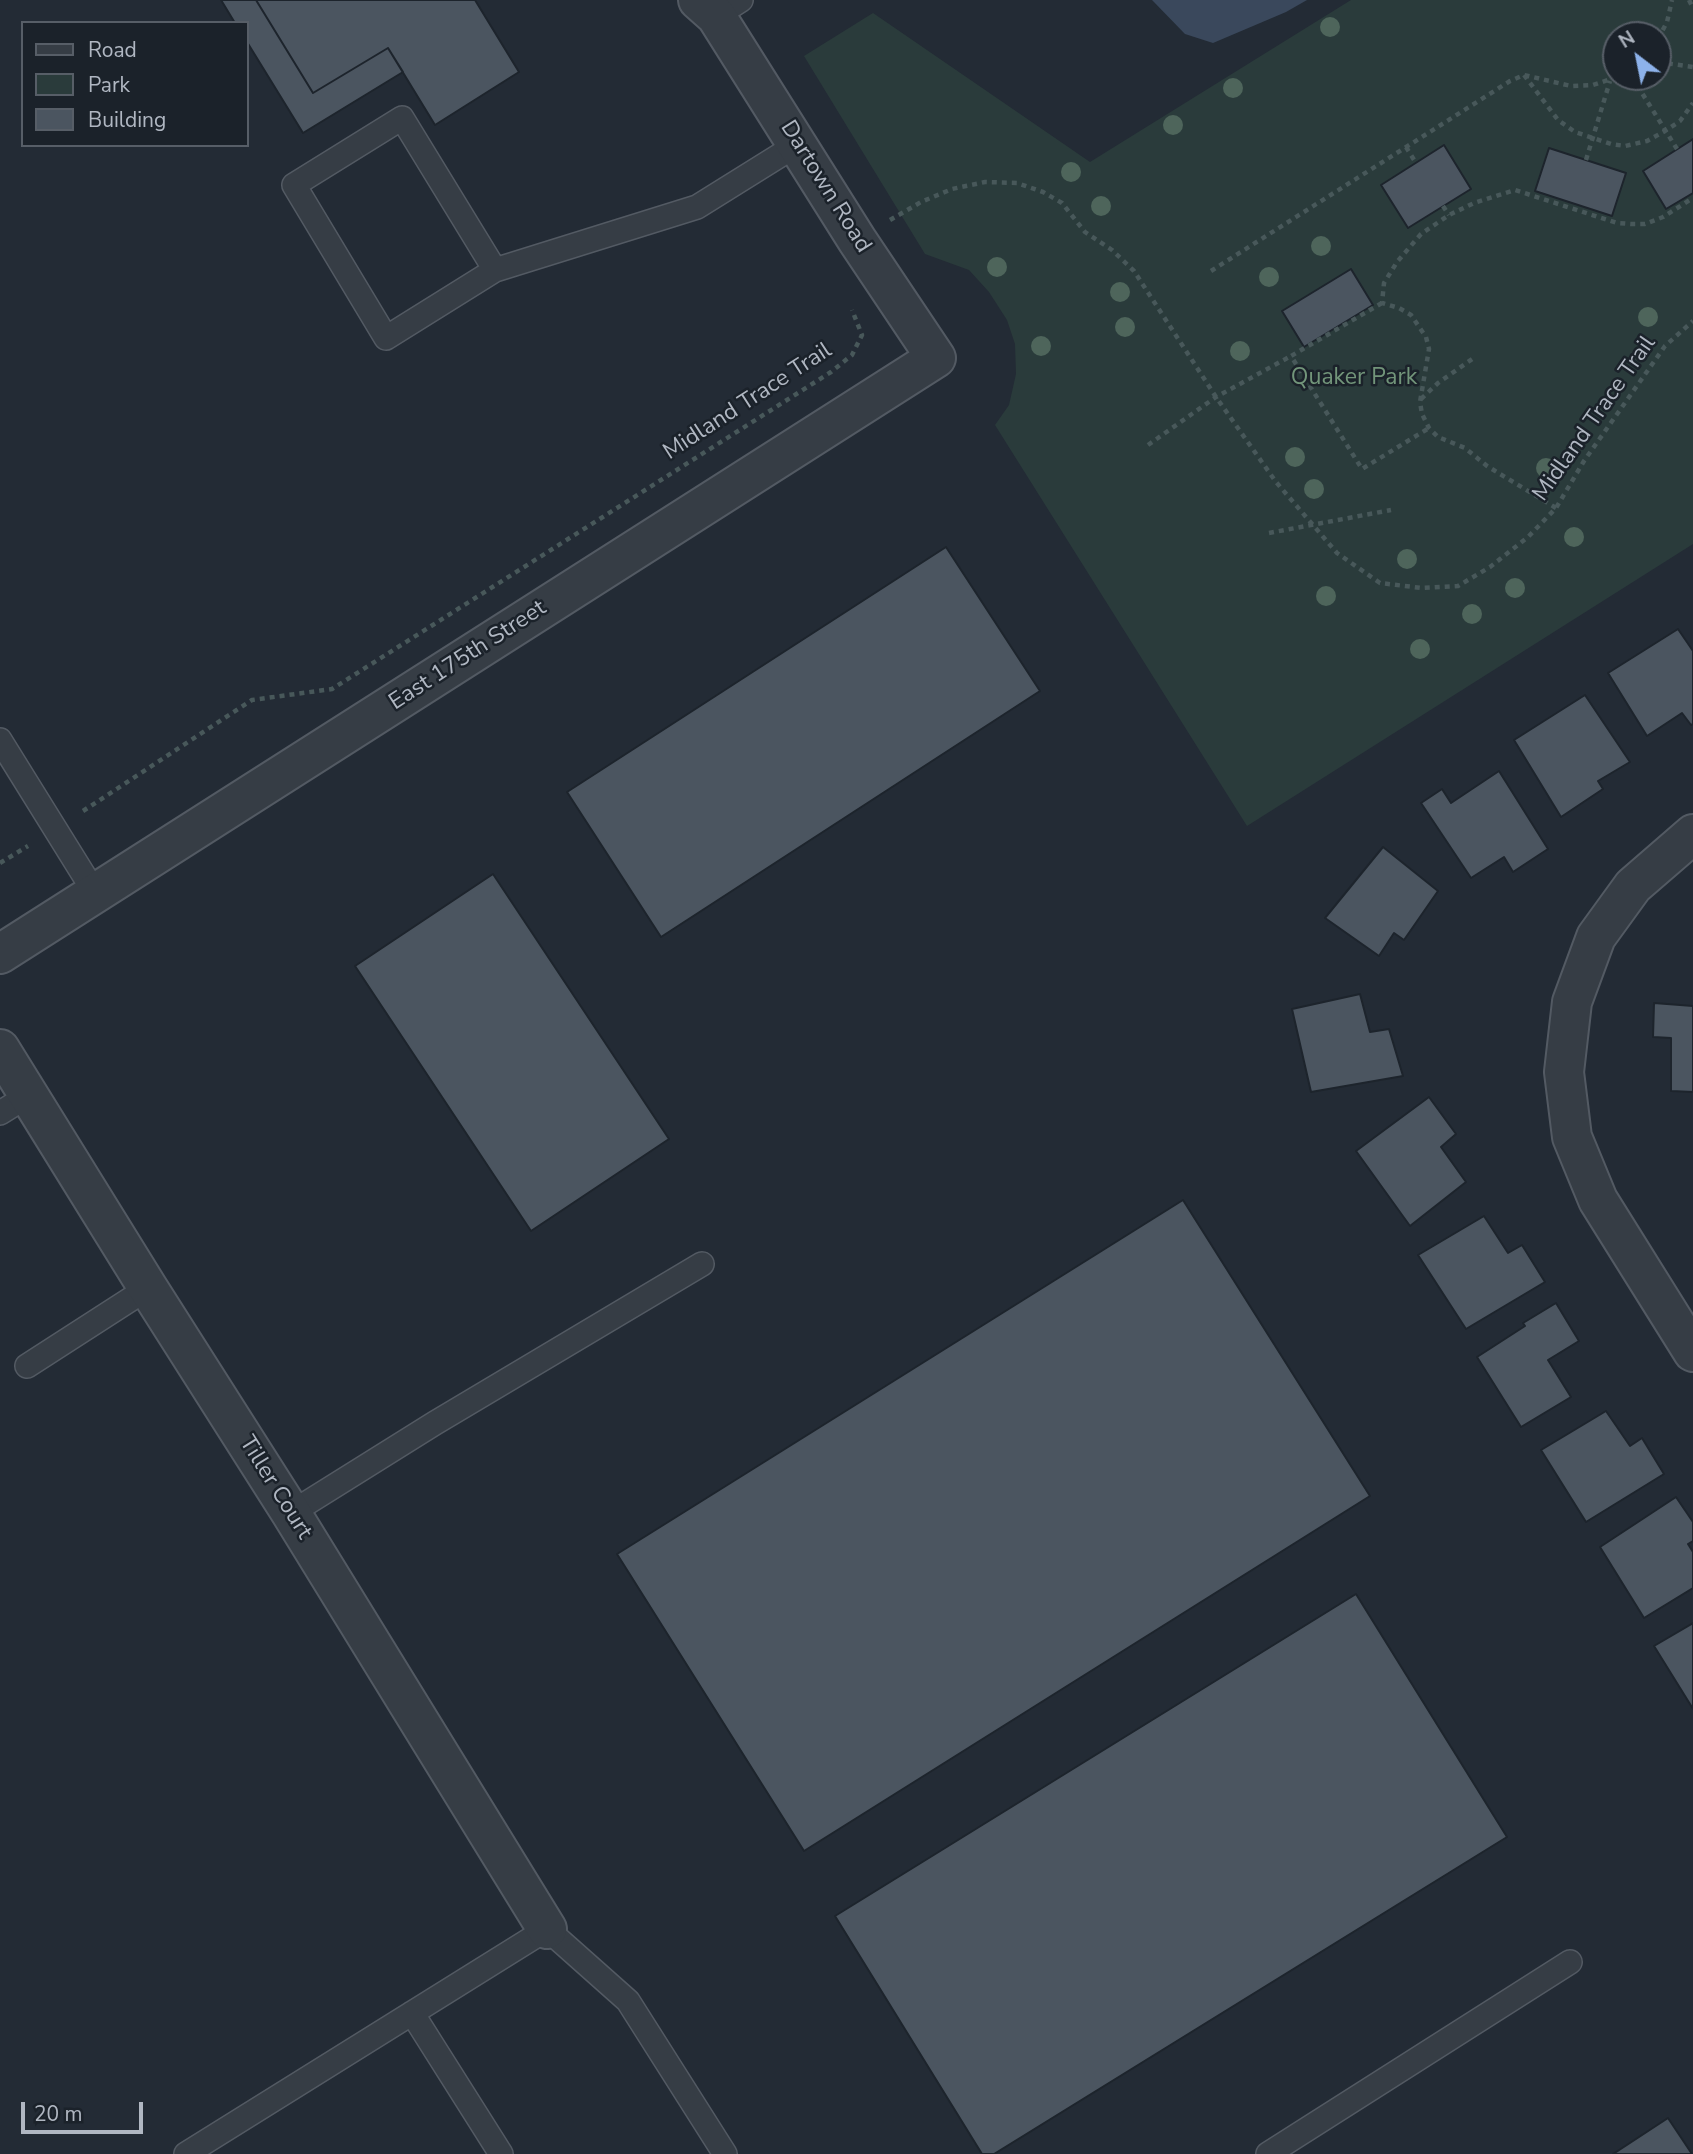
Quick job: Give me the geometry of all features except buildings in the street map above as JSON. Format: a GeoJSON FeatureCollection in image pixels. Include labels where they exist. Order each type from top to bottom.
{"type":"FeatureCollection","features":[{"type":"Feature","properties":{"kind":"street","name":"Dartown Road"},"geometry":{"type":"LineString","coordinates":[[717,4],[857,240],[936,358]]}},
{"type":"Feature","properties":{"kind":"street","name":"East 175th Street"},"geometry":{"type":"LineString","coordinates":[[0,954],[936,358]]}},
{"type":"Feature","properties":{"kind":"street"},"geometry":{"type":"LineString","coordinates":[[1693,834],[1633,886],[1597,937],[1572,1002],[1564,1072],[1572,1137],[1598,1200],[1693,1352]]}},
{"type":"Feature","properties":{"kind":"street","name":"Tiller Court"},"geometry":{"type":"LineString","coordinates":[[0,1049],[14,1104],[148,1288],[292,1513],[547,1929]]}},
{"type":"Feature","properties":{"kind":"lane"},"geometry":{"type":"LineString","coordinates":[[495,270],[402,118],[294,185],[386,338],[495,270],[697,208],[798,144]]}},
{"type":"Feature","properties":{"kind":"lane"},"geometry":{"type":"LineString","coordinates":[[0,740],[95,893]]}},
{"type":"Feature","properties":{"kind":"lane"},"geometry":{"type":"LineString","coordinates":[[292,1513],[435,1423],[702,1264]]}},
{"type":"Feature","properties":{"kind":"lane"},"geometry":{"type":"LineString","coordinates":[[27,1366],[148,1288]]}},
{"type":"Feature","properties":{"kind":"lane"},"geometry":{"type":"LineString","coordinates":[[186,2154],[547,1929],[628,2001],[725,2154]]}},
{"type":"Feature","properties":{"kind":"lane"},"geometry":{"type":"LineString","coordinates":[[1268,2154],[1570,1962]]}},
{"type":"Feature","properties":{"kind":"lane"},"geometry":{"type":"LineString","coordinates":[[412,2014],[500,2154]]}},
{"type":"Feature","properties":{"kind":"path"},"geometry":{"type":"LineString","coordinates":[[1667,21],[1672,0]]}},
{"type":"Feature","properties":{"kind":"path"},"geometry":{"type":"LineString","coordinates":[[1689,0],[1693,8]]}},
{"type":"Feature","properties":{"kind":"path"},"geometry":{"type":"LineString","coordinates":[[1672,64],[1693,67]]}},
{"type":"Feature","properties":{"kind":"path"},"geometry":{"type":"LineString","coordinates":[[1524,75],[1558,120],[1575,132],[1593,140],[1625,146],[1647,141],[1665,131],[1680,121],[1693,103]]}},
{"type":"Feature","properties":{"kind":"path"},"geometry":{"type":"LineString","coordinates":[[1211,271],[1510,81],[1524,75],[1571,86],[1602,82]]}},
{"type":"Feature","properties":{"kind":"path"},"geometry":{"type":"LineString","coordinates":[[1586,160],[1607,91]]}},
{"type":"Feature","properties":{"kind":"path"},"geometry":{"type":"LineString","coordinates":[[1641,91],[1677,149]]}},
{"type":"Feature","properties":{"kind":"path"},"geometry":{"type":"LineString","coordinates":[[1406,147],[1416,163]]}},
{"type":"Feature","properties":{"kind":"path","name":"Midland Trace Trail"},"geometry":{"type":"LineString","coordinates":[[857,240],[921,202],[953,189],[985,182],[1017,183],[1043,191],[1062,203],[1085,232],[1112,250],[1134,271],[1216,397],[1276,482],[1337,553],[1380,583],[1422,588],[1458,586],[1490,567],[1528,537],[1556,508],[1584,461],[1657,356],[1693,321]]}},
{"type":"Feature","properties":{"kind":"path"},"geometry":{"type":"LineString","coordinates":[[1382,303],[1384,283],[1397,262],[1421,234],[1449,215],[1474,203],[1515,190],[1573,205],[1617,223],[1645,224],[1663,217],[1693,198]]}},
{"type":"Feature","properties":{"kind":"path"},"geometry":{"type":"LineString","coordinates":[[1443,206],[1449,215]]}},
{"type":"Feature","properties":{"kind":"path"},"geometry":{"type":"LineString","coordinates":[[1148,445],[1216,397],[1382,303],[1399,307],[1410,316],[1426,337],[1429,349],[1420,400],[1422,414],[1429,428],[1438,437],[1465,448],[1487,466],[1556,508]]}},
{"type":"Feature","properties":{"kind":"path","name":"Midland Trace Trail"},"geometry":{"type":"LineString","coordinates":[[83,811],[252,700],[331,689],[831,372],[852,355],[862,335],[850,304]]}},
{"type":"Feature","properties":{"kind":"path"},"geometry":{"type":"LineString","coordinates":[[1291,355],[1362,470],[1429,428]]}},
{"type":"Feature","properties":{"kind":"path"},"geometry":{"type":"LineString","coordinates":[[1420,400],[1438,383],[1475,357]]}},
{"type":"Feature","properties":{"kind":"path"},"geometry":{"type":"LineString","coordinates":[[1269,533],[1391,510]]}},
{"type":"Feature","properties":{"kind":"green space","name":"Quaker Park"},"geometry":{"type":"Polygon","coordinates":[[[1351,0],[1693,0],[1693,544],[1247,826],[995,425],[1009,405],[1016,374],[1015,344],[1007,320],[989,292],[969,270],[925,254],[804,56],[873,13],[1090,162],[1351,0]]]}},
{"type":"Feature","properties":{"kind":"water"},"geometry":{"type":"Polygon","coordinates":[[[1152,0],[1307,0],[1286,12],[1213,43],[1185,34],[1152,0]]]}}]}
